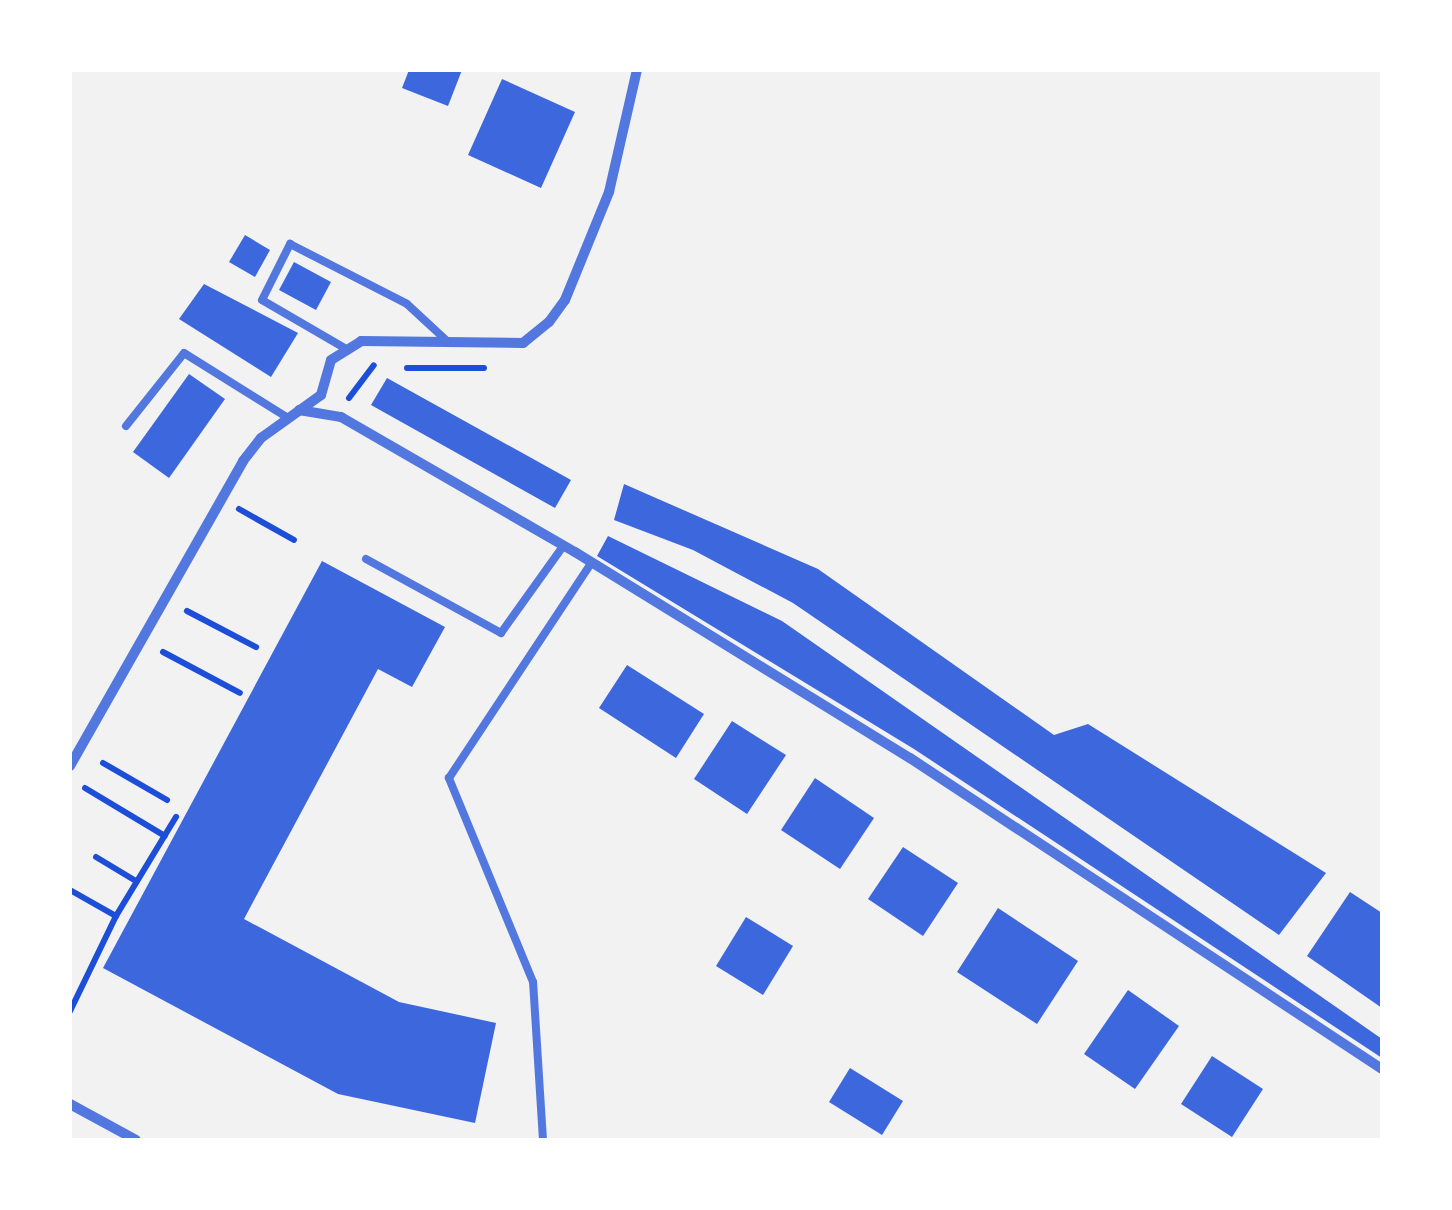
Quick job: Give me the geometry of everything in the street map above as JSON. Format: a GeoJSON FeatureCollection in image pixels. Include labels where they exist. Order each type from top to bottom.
{"type":"FeatureCollection","features":[{"type":"Feature","properties":{"kind":"street"},"geometry":{"type":"LineString","coordinates":[[70,766],[242,461],[288,418],[321,395],[331,360],[361,341],[403,338],[450,344],[523,342],[565,300],[609,192],[637,70]]}},
{"type":"Feature","properties":{"kind":"street"},"geometry":{"type":"LineString","coordinates":[[299,410],[340,417],[592,562],[910,758],[1382,1070]]}},
{"type":"Feature","properties":{"kind":"street"},"geometry":{"type":"LineString","coordinates":[[70,1104],[136,1140]]}},
{"type":"Feature","properties":{"kind":"lane"},"geometry":{"type":"LineString","coordinates":[[348,350],[262,300],[290,244],[407,304],[450,344]]}},
{"type":"Feature","properties":{"kind":"lane"},"geometry":{"type":"LineString","coordinates":[[126,426],[184,354],[288,418]]}},
{"type":"Feature","properties":{"kind":"lane"},"geometry":{"type":"LineString","coordinates":[[366,559],[501,633],[564,545]]}},
{"type":"Feature","properties":{"kind":"lane"},"geometry":{"type":"LineString","coordinates":[[543,1140],[532,982],[449,778],[592,562]]}},
{"type":"Feature","properties":{"kind":"path"},"geometry":{"type":"LineString","coordinates":[[340,417],[361,376],[375,365],[462,372],[499,366]]}},
{"type":"Feature","properties":{"kind":"path"},"geometry":{"type":"LineString","coordinates":[[238,508],[294,540]]}},
{"type":"Feature","properties":{"kind":"path"},"geometry":{"type":"LineString","coordinates":[[187,611],[256,647]]}},
{"type":"Feature","properties":{"kind":"path"},"geometry":{"type":"LineString","coordinates":[[163,652],[240,693]]}},
{"type":"Feature","properties":{"kind":"path"},"geometry":{"type":"LineString","coordinates":[[103,764],[167,800]]}},
{"type":"Feature","properties":{"kind":"path"},"geometry":{"type":"LineString","coordinates":[[85,788],[165,836]]}},
{"type":"Feature","properties":{"kind":"path"},"geometry":{"type":"LineString","coordinates":[[70,1010],[116,916],[176,817]]}},
{"type":"Feature","properties":{"kind":"path"},"geometry":{"type":"LineString","coordinates":[[96,857],[136,881]]}},
{"type":"Feature","properties":{"kind":"path"},"geometry":{"type":"LineString","coordinates":[[70,890],[116,916]]}},
{"type":"Feature","properties":{"kind":"building"},"geometry":{"type":"Polygon","coordinates":[[[409,70],[462,70],[448,106],[402,88],[409,70]]]}},
{"type":"Feature","properties":{"kind":"building"},"geometry":{"type":"Polygon","coordinates":[[[502,79],[575,112],[541,188],[468,155],[502,79]]]}},
{"type":"Feature","properties":{"kind":"building"},"geometry":{"type":"Polygon","coordinates":[[[245,235],[270,250],[255,277],[229,262],[245,235]]]}},
{"type":"Feature","properties":{"kind":"building"},"geometry":{"type":"Polygon","coordinates":[[[294,262],[331,282],[316,310],[279,290],[294,262]]]}},
{"type":"Feature","properties":{"kind":"building"},"geometry":{"type":"Polygon","coordinates":[[[204,284],[298,333],[271,377],[179,319],[204,284]]]}},
{"type":"Feature","properties":{"kind":"building"},"geometry":{"type":"Polygon","coordinates":[[[189,374],[225,399],[169,478],[133,452],[189,374]]]}},
{"type":"Feature","properties":{"kind":"building"},"geometry":{"type":"Polygon","coordinates":[[[387,378],[571,480],[555,508],[371,405],[387,378]]]}},
{"type":"Feature","properties":{"kind":"building"},"geometry":{"type":"Polygon","coordinates":[[[624,484],[818,569],[1054,735],[1088,724],[1326,873],[1279,935],[793,603],[693,550],[614,520],[624,484]]]}},
{"type":"Feature","properties":{"kind":"building"},"geometry":{"type":"Polygon","coordinates":[[[608,536],[782,621],[1382,1039],[1382,1058],[914,749],[597,556],[608,536]]]}},
{"type":"Feature","properties":{"kind":"building"},"geometry":{"type":"Polygon","coordinates":[[[322,561],[445,627],[412,687],[378,669],[244,919],[399,1002],[496,1023],[475,1123],[338,1094],[103,968],[322,561]]]}},
{"type":"Feature","properties":{"kind":"building"},"geometry":{"type":"Polygon","coordinates":[[[627,665],[704,714],[676,758],[599,708],[627,665]]]}},
{"type":"Feature","properties":{"kind":"building"},"geometry":{"type":"Polygon","coordinates":[[[732,721],[786,755],[747,814],[694,779],[732,721]]]}},
{"type":"Feature","properties":{"kind":"building"},"geometry":{"type":"Polygon","coordinates":[[[815,778],[874,818],[840,869],[781,830],[815,778]]]}},
{"type":"Feature","properties":{"kind":"building"},"geometry":{"type":"Polygon","coordinates":[[[903,847],[958,883],[923,936],[868,899],[903,847]]]}},
{"type":"Feature","properties":{"kind":"building"},"geometry":{"type":"Polygon","coordinates":[[[1350,892],[1382,913],[1382,1008],[1307,956],[1350,892]]]}},
{"type":"Feature","properties":{"kind":"building"},"geometry":{"type":"Polygon","coordinates":[[[998,908],[1078,961],[1037,1024],[957,972],[998,908]]]}},
{"type":"Feature","properties":{"kind":"building"},"geometry":{"type":"Polygon","coordinates":[[[746,917],[793,946],[763,995],[716,966],[746,917]]]}},
{"type":"Feature","properties":{"kind":"building"},"geometry":{"type":"Polygon","coordinates":[[[1128,990],[1179,1026],[1135,1089],[1084,1054],[1128,990]]]}},
{"type":"Feature","properties":{"kind":"building"},"geometry":{"type":"Polygon","coordinates":[[[1212,1056],[1263,1089],[1232,1137],[1181,1104],[1212,1056]]]}},
{"type":"Feature","properties":{"kind":"building"},"geometry":{"type":"Polygon","coordinates":[[[850,1068],[903,1101],[882,1135],[829,1102],[850,1068]]]}}]}
